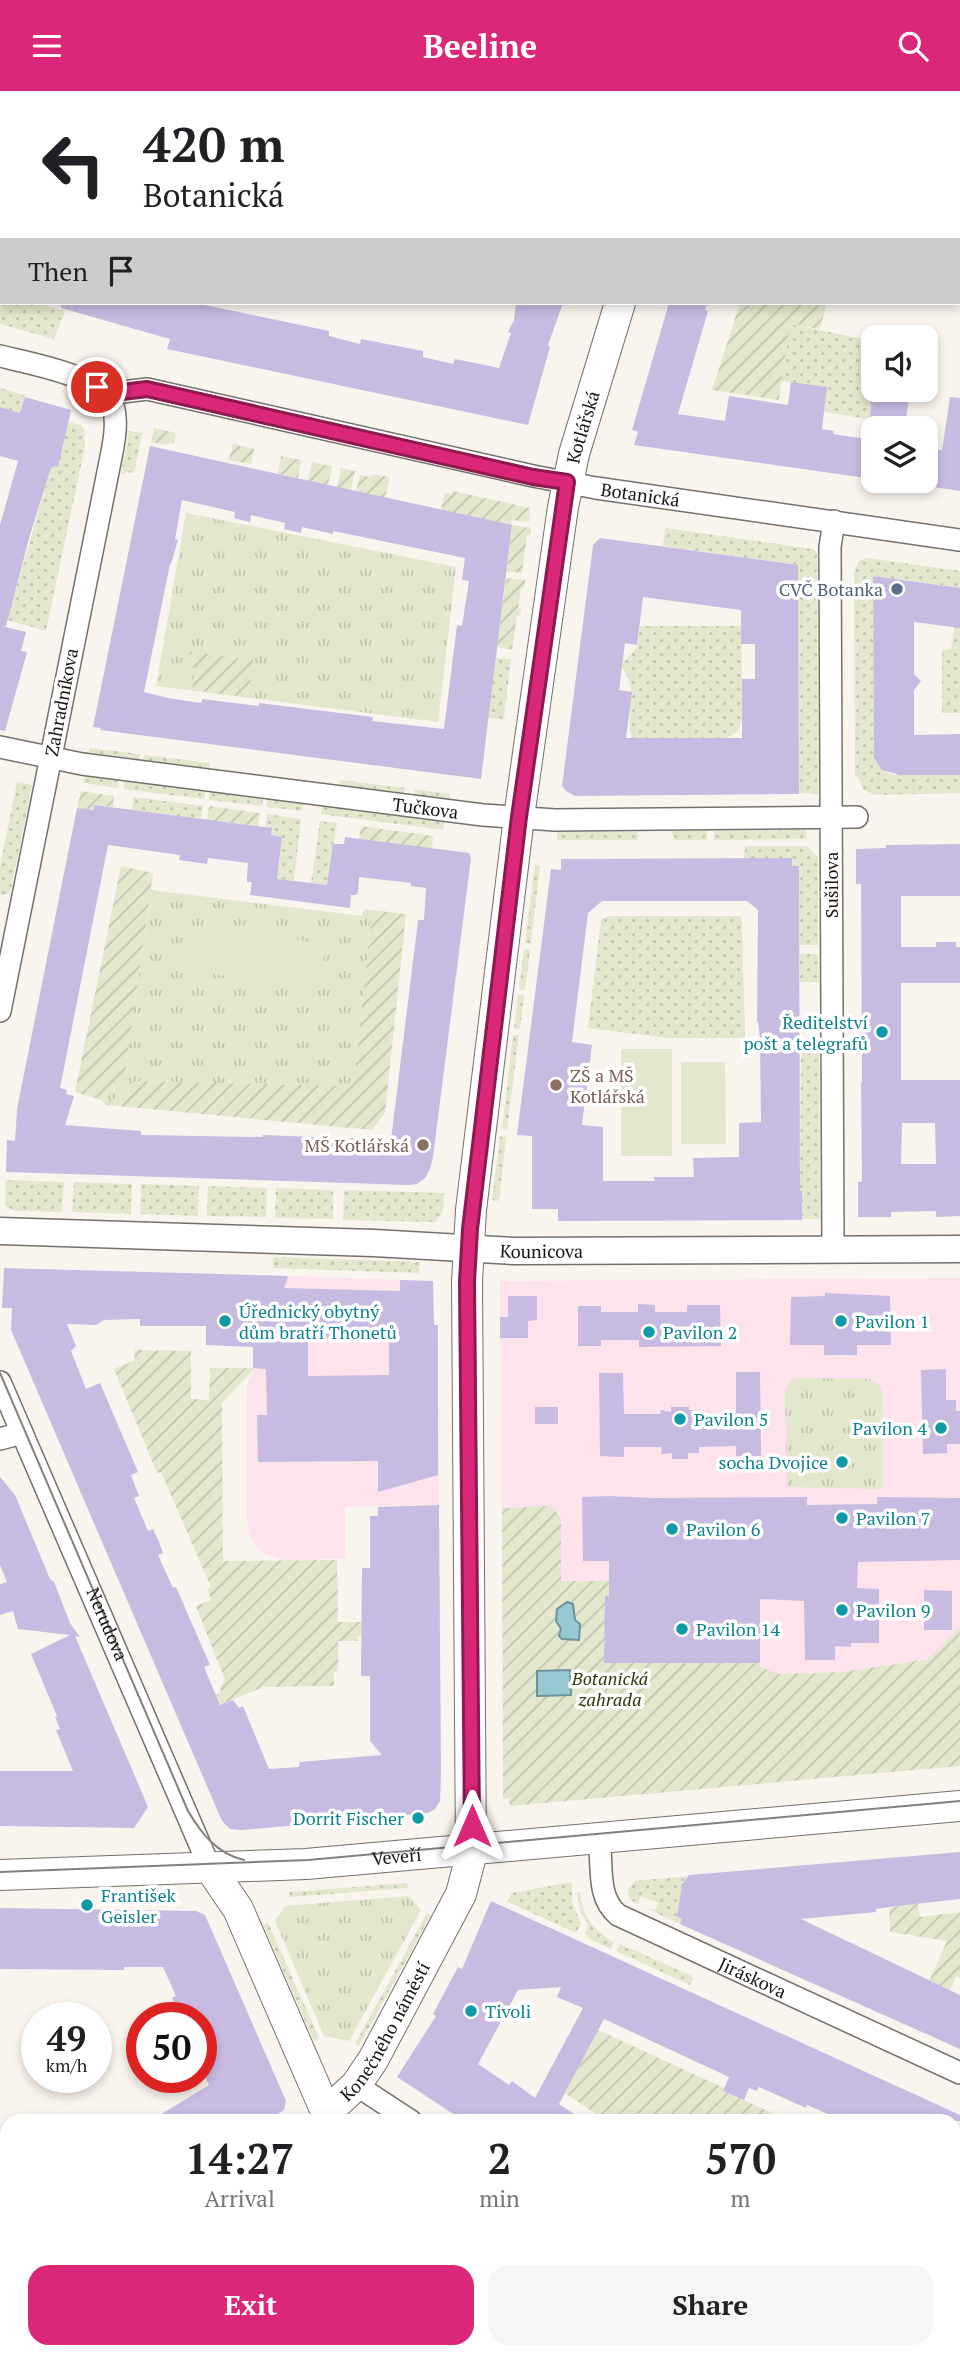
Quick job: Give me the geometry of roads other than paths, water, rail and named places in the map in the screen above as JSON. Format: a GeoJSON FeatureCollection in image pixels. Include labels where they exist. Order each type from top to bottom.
{"type":"FeatureCollection","features":[{"type":"Feature","properties":{"kind":"main road","name":"Kotlářská"},"geometry":{"type":"LineString","coordinates":[[472,1851],[467,1282],[471,1210],[519,817],[567,482],[619,305]]}},
{"type":"Feature","properties":{"kind":"main road","name":"Veveří"},"geometry":{"type":"LineString","coordinates":[[0,1875],[306,1864],[960,1806]]}},
{"type":"Feature","properties":{"kind":"main road","name":"Konečného náměstí"},"geometry":{"type":"LineString","coordinates":[[327,2114],[356,2085],[373,2060],[461,1894],[472,1851]]}},
{"type":"Feature","properties":{"kind":"main road","name":"Konečného náměstí"},"geometry":{"type":"LineString","coordinates":[[210,1868],[238,1909],[321,2114]]}},
{"type":"Feature","properties":{"kind":"street"},"geometry":{"type":"LineString","coordinates":[[0,356],[75,376],[106,394]]}},
{"type":"Feature","properties":{"kind":"street","name":"Botanická"},"geometry":{"type":"LineString","coordinates":[[106,394],[147,389],[533,477],[960,540]]}},
{"type":"Feature","properties":{"kind":"street","name":"Zahradníkova"},"geometry":{"type":"LineString","coordinates":[[0,1011],[113,445],[114,408],[106,394]]}},
{"type":"Feature","properties":{"kind":"street","name":"Sušilova"},"geometry":{"type":"LineString","coordinates":[[833,1250],[830,547],[834,521]]}},
{"type":"Feature","properties":{"kind":"street","name":"Tučkova"},"geometry":{"type":"LineString","coordinates":[[0,747],[50,759],[483,815],[555,820],[857,817]]}},
{"type":"Feature","properties":{"kind":"street","name":"Kounicova"},"geometry":{"type":"LineString","coordinates":[[0,1231],[374,1243],[514,1251],[960,1249]]}},
{"type":"Feature","properties":{"kind":"street","name":"Nerudova"},"geometry":{"type":"LineString","coordinates":[[0,1382],[210,1868]]}},
{"type":"Feature","properties":{"kind":"street"},"geometry":{"type":"LineString","coordinates":[[0,1439],[22,1433]]}},
{"type":"Feature","properties":{"kind":"street","name":"Jiráskova"},"geometry":{"type":"LineString","coordinates":[[599,1839],[604,1896],[609,1907],[618,1915],[960,2073]]}},
{"type":"Feature","properties":{"kind":"street"},"geometry":{"type":"LineString","coordinates":[[356,2085],[400,2114]]}},
{"type":"Feature","properties":{"kind":"water"},"geometry":{"type":"Polygon","coordinates":[[[567,1602],[573,1604],[575,1620],[580,1624],[579,1640],[562,1639],[559,1636],[561,1629],[556,1621],[557,1609],[567,1602]]]}},
{"type":"Feature","properties":{"kind":"water"},"geometry":{"type":"Polygon","coordinates":[[[570,1670],[571,1695],[537,1696],[537,1671],[570,1670]]]}},
{"type":"Feature","properties":{"kind":"tram line"},"geometry":{"type":"LineString","coordinates":[[0,1373],[188,1811],[198,1827],[218,1848],[244,1860]]}},
{"type":"Feature","properties":{"kind":"tram line"},"geometry":{"type":"LineString","coordinates":[[0,1872],[308,1860],[960,1801]]}},
{"type":"Feature","properties":{"kind":"place","name":"CVČ Botanka"},"geometry":{"type":"Point","coordinates":[897,589]}},
{"type":"Feature","properties":{"kind":"place","name":"Ředitelství pošt a telegrafů"},"geometry":{"type":"Point","coordinates":[882,1032]}},
{"type":"Feature","properties":{"kind":"place","name":"ZŠ a MŠ Kotlářská"},"geometry":{"type":"Point","coordinates":[556,1085]}},
{"type":"Feature","properties":{"kind":"place","name":"MŠ Kotlářská"},"geometry":{"type":"Point","coordinates":[423,1145]}},
{"type":"Feature","properties":{"kind":"place","name":"Úřednický obytný dům bratří Thonetů"},"geometry":{"type":"Point","coordinates":[225,1321]}},
{"type":"Feature","properties":{"kind":"place","name":"Pavilon 1"},"geometry":{"type":"Point","coordinates":[841,1321]}},
{"type":"Feature","properties":{"kind":"place","name":"Pavilon 2"},"geometry":{"type":"Point","coordinates":[649,1332]}},
{"type":"Feature","properties":{"kind":"place","name":"Pavilon 5"},"geometry":{"type":"Point","coordinates":[680,1419]}},
{"type":"Feature","properties":{"kind":"place","name":"Pavilon 4"},"geometry":{"type":"Point","coordinates":[941,1428]}},
{"type":"Feature","properties":{"kind":"place","name":"socha Dvojice"},"geometry":{"type":"Point","coordinates":[842,1462]}},
{"type":"Feature","properties":{"kind":"place","name":"Pavilon 7"},"geometry":{"type":"Point","coordinates":[842,1518]}},
{"type":"Feature","properties":{"kind":"place","name":"Pavilon 6"},"geometry":{"type":"Point","coordinates":[672,1529]}},
{"type":"Feature","properties":{"kind":"place","name":"Pavilon 9"},"geometry":{"type":"Point","coordinates":[842,1610]}},
{"type":"Feature","properties":{"kind":"place","name":"Pavilon 14"},"geometry":{"type":"Point","coordinates":[682,1629]}},
{"type":"Feature","properties":{"kind":"place","name":"Dorrit Fischer"},"geometry":{"type":"Point","coordinates":[418,1818]}},
{"type":"Feature","properties":{"kind":"place","name":"František Geisler"},"geometry":{"type":"Point","coordinates":[87,1905]}},
{"type":"Feature","properties":{"kind":"place","name":"Tivoli"},"geometry":{"type":"Point","coordinates":[471,2011]}},
{"type":"Feature","properties":{"kind":"park label","name":"Botanická zahrada"},"geometry":{"type":"Point","coordinates":[610,1688]}}]}
